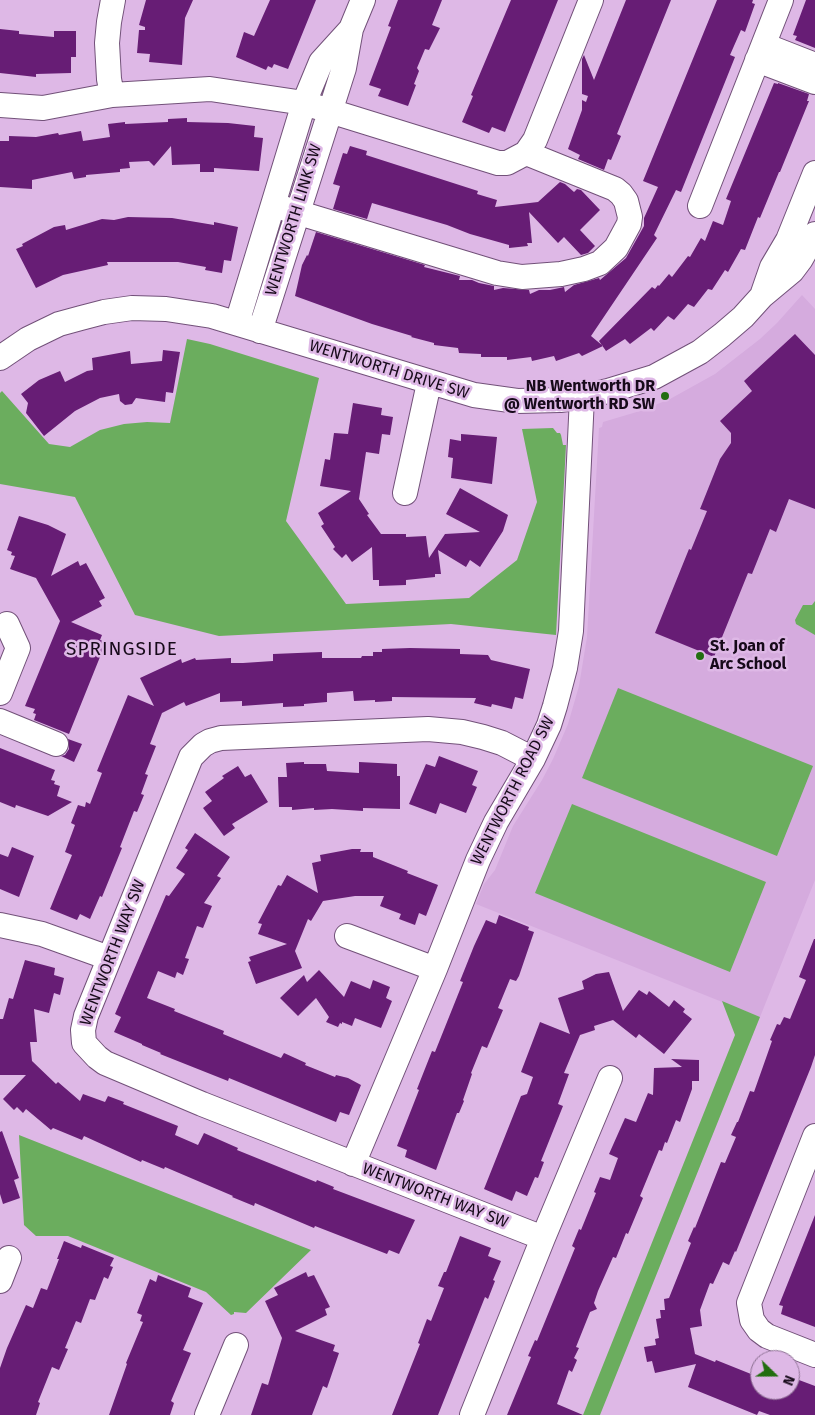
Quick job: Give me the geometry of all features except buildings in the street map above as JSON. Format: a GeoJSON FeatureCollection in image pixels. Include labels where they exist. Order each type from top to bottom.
{"type":"FeatureCollection","features":[{"type":"Feature","properties":{"kind":"street"},"geometry":{"type":"LineString","coordinates":[[112,95],[107,43],[113,0]]}},
{"type":"Feature","properties":{"kind":"street"},"geometry":{"type":"LineString","coordinates":[[351,29],[363,0]]}},
{"type":"Feature","properties":{"kind":"street"},"geometry":{"type":"LineString","coordinates":[[0,105],[43,108],[112,95],[210,89],[304,103],[498,162],[507,163],[526,153],[535,140],[591,0]]}},
{"type":"Feature","properties":{"kind":"street"},"geometry":{"type":"LineString","coordinates":[[700,206],[781,0]]}},
{"type":"Feature","properties":{"kind":"street","name":"WENTWORTH LINK SW"},"geometry":{"type":"LineString","coordinates":[[237,323],[304,103],[321,62],[351,29]]}},
{"type":"Feature","properties":{"kind":"street","name":"WENTWORTH LINK SW"},"geometry":{"type":"LineString","coordinates":[[260,331],[296,212],[344,68],[351,29]]}},
{"type":"Feature","properties":{"kind":"street"},"geometry":{"type":"LineString","coordinates":[[760,52],[815,65]]}},
{"type":"Feature","properties":{"kind":"street"},"geometry":{"type":"LineString","coordinates":[[760,52],[815,82]]}},
{"type":"Feature","properties":{"kind":"street"},"geometry":{"type":"LineString","coordinates":[[273,205],[497,273],[522,277],[561,274],[600,263],[616,248],[629,224],[630,217],[626,201],[615,189],[526,153]]}},
{"type":"Feature","properties":{"kind":"street","name":"WENTWORTH DRIVE SW"},"geometry":{"type":"LineString","coordinates":[[762,296],[772,267],[788,240],[815,173]]}},
{"type":"Feature","properties":{"kind":"street","name":"WENTWORTH DRIVE SW"},"geometry":{"type":"LineString","coordinates":[[0,358],[28,339],[59,324],[104,312],[132,308],[166,309],[212,316],[429,383],[474,395],[494,399],[542,400],[582,397],[654,377],[678,366],[722,335],[743,317],[762,296],[792,271],[815,234]]}},
{"type":"Feature","properties":{"kind":"street"},"geometry":{"type":"LineString","coordinates":[[404,492],[429,383]]}},
{"type":"Feature","properties":{"kind":"street","name":"WENTWORTH ROAD SW"},"geometry":{"type":"LineString","coordinates":[[353,1164],[435,969],[482,851],[496,822],[533,760],[555,706],[563,676],[571,631],[582,397]]}},
{"type":"Feature","properties":{"kind":"street"},"geometry":{"type":"LineString","coordinates":[[0,693],[18,648],[7,624]]}},
{"type":"Feature","properties":{"kind":"street"},"geometry":{"type":"LineString","coordinates":[[0,721],[56,744]]}},
{"type":"Feature","properties":{"kind":"street","name":"WENTWORTH WAY SW"},"geometry":{"type":"LineString","coordinates":[[533,760],[502,743],[483,737],[462,732],[428,729],[221,738],[210,741],[196,750],[190,757],[86,1016],[83,1030],[84,1043],[105,1063],[202,1104],[543,1238]]}},
{"type":"Feature","properties":{"kind":"street"},"geometry":{"type":"LineString","coordinates":[[0,925],[42,934],[109,958]]}},
{"type":"Feature","properties":{"kind":"street"},"geometry":{"type":"LineString","coordinates":[[347,936],[435,969]]}},
{"type":"Feature","properties":{"kind":"street"},"geometry":{"type":"LineString","coordinates":[[472,1415],[610,1078]]}},
{"type":"Feature","properties":{"kind":"street"},"geometry":{"type":"LineString","coordinates":[[815,1136],[749,1303],[752,1320],[759,1330],[767,1336],[815,1355]]}},
{"type":"Feature","properties":{"kind":"street"},"geometry":{"type":"LineString","coordinates":[[0,1281],[9,1258]]}},
{"type":"Feature","properties":{"kind":"street"},"geometry":{"type":"LineString","coordinates":[[207,1415],[236,1345]]}},
{"type":"Feature","properties":{"kind":"shaded area","name":"St. Joan of Arc School"},"geometry":{"type":"Polygon","coordinates":[[[802,295],[815,309],[815,880],[760,1017],[476,904],[484,884],[495,870],[513,826],[553,759],[568,724],[579,686],[587,637],[599,428],[602,427],[603,422],[640,411],[670,399],[715,374],[760,339],[802,295]]]}},
{"type":"Feature","properties":{"kind":"green space"},"geometry":{"type":"Polygon","coordinates":[[[187,339],[210,344],[319,378],[286,521],[346,604],[469,598],[517,560],[537,502],[522,429],[553,428],[557,433],[560,433],[563,445],[566,445],[556,635],[451,624],[219,636],[135,615],[75,497],[0,484],[0,393],[2,391],[49,444],[70,447],[100,430],[124,424],[170,423],[187,339]]]}},
{"type":"Feature","properties":{"kind":"green space"},"geometry":{"type":"Polygon","coordinates":[[[815,601],[815,635],[796,624],[795,620],[803,605],[812,605],[815,601]]]}},
{"type":"Feature","properties":{"kind":"green space"},"geometry":{"type":"Polygon","coordinates":[[[618,688],[813,766],[777,856],[582,778],[618,688]]]}},
{"type":"Feature","properties":{"kind":"green space"},"geometry":{"type":"Polygon","coordinates":[[[572,804],[766,882],[730,972],[535,893],[572,804]]]}},
{"type":"Feature","properties":{"kind":"green space"},"geometry":{"type":"Polygon","coordinates":[[[722,1001],[760,1017],[600,1415],[583,1415],[735,1035],[722,1001]]]}},
{"type":"Feature","properties":{"kind":"green space"},"geometry":{"type":"Polygon","coordinates":[[[19,1135],[311,1250],[246,1313],[234,1312],[231,1315],[206,1292],[68,1236],[36,1236],[24,1225],[19,1135]]]}},
{"type":"Feature","properties":{"kind":"place","name":"NB Wentworth DR @ Wentworth RD SW"},"geometry":{"type":"Point","coordinates":[665,396]}},
{"type":"Feature","properties":{"kind":"place","name":"St. Joan of Arc School"},"geometry":{"type":"Point","coordinates":[700,656]}},
{"type":"Feature","properties":{"kind":"district","name":"SPRINGSIDE"},"geometry":{"type":"Point","coordinates":[122,650]}}]}
